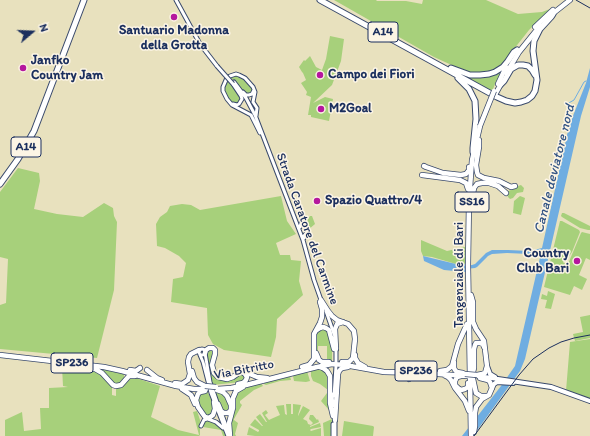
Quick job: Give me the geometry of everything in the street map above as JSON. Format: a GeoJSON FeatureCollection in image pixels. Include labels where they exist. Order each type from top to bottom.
{"type":"FeatureCollection","features":[{"type":"Feature","properties":{"kind":"highway","name":"A14"},"geometry":{"type":"LineString","coordinates":[[0,184],[24,151],[34,131],[83,0]]}},
{"type":"Feature","properties":{"kind":"highway","name":"A14"},"geometry":{"type":"LineString","coordinates":[[320,0],[441,65]]}},
{"type":"Feature","properties":{"kind":"highway","name":"A14"},"geometry":{"type":"LineString","coordinates":[[324,0],[441,65]]}},
{"type":"Feature","properties":{"kind":"highway","name":"Tangenziale di Bari"},"geometry":{"type":"LineString","coordinates":[[470,200],[474,161],[479,140],[479,127],[503,74],[526,38],[541,21],[565,0]]}},
{"type":"Feature","properties":{"kind":"highway","name":"Tangenziale di Bari"},"geometry":{"type":"LineString","coordinates":[[495,92],[519,52],[535,32],[570,0]]}},
{"type":"Feature","properties":{"kind":"highway"},"geometry":{"type":"LineString","coordinates":[[441,65],[501,99],[515,103],[524,101],[533,94],[537,84],[533,55],[534,41],[540,29],[553,14]]}},
{"type":"Feature","properties":{"kind":"highway"},"geometry":{"type":"LineString","coordinates":[[441,65],[466,74],[486,75],[500,69],[517,50]]}},
{"type":"Feature","properties":{"kind":"highway"},"geometry":{"type":"LineString","coordinates":[[441,65],[498,96],[518,101],[523,100],[530,95],[535,87],[535,74],[528,66],[518,65],[511,69],[500,85]]}},
{"type":"Feature","properties":{"kind":"highway"},"geometry":{"type":"LineString","coordinates":[[441,65],[465,84],[475,102],[479,127],[473,152]]}},
{"type":"Feature","properties":{"kind":"highway","name":"A14"},"geometry":{"type":"LineString","coordinates":[[0,180],[25,144],[44,106]]}},
{"type":"Feature","properties":{"kind":"highway"},"geometry":{"type":"LineString","coordinates":[[479,140],[476,165],[478,175],[484,178],[499,181],[511,187],[515,186]]}},
{"type":"Feature","properties":{"kind":"highway","name":"Tangenziale di Bari"},"geometry":{"type":"LineString","coordinates":[[472,376],[470,366],[469,267],[470,200],[473,152]]}},
{"type":"Feature","properties":{"kind":"highway"},"geometry":{"type":"LineString","coordinates":[[424,166],[443,173],[464,175],[469,170],[472,160]]}},
{"type":"Feature","properties":{"kind":"highway"},"geometry":{"type":"LineString","coordinates":[[422,175],[463,181],[467,185],[470,200]]}},
{"type":"Feature","properties":{"kind":"highway"},"geometry":{"type":"LineString","coordinates":[[470,200],[474,188],[477,184],[482,183],[489,183],[498,186],[506,193]]}},
{"type":"Feature","properties":{"kind":"highway","name":"Tangenziale di Bari"},"geometry":{"type":"LineString","coordinates":[[469,267],[471,295],[473,420]]}},
{"type":"Feature","properties":{"kind":"highway"},"geometry":{"type":"LineString","coordinates":[[471,295],[473,302],[473,322],[483,339],[487,366],[485,373],[472,376]]}},
{"type":"Feature","properties":{"kind":"highway"},"geometry":{"type":"LineString","coordinates":[[321,301],[324,303],[332,316],[337,320],[351,326],[354,331],[353,358],[350,361],[335,363],[320,362],[317,357],[315,350],[315,337],[316,332],[319,329],[324,328],[329,330],[335,349]]}},
{"type":"Feature","properties":{"kind":"highway"},"geometry":{"type":"LineString","coordinates":[[289,372],[309,365],[314,359],[314,334],[322,318],[321,301]]}},
{"type":"Feature","properties":{"kind":"highway"},"geometry":{"type":"LineString","coordinates":[[469,313],[467,326],[458,344],[453,366],[458,372],[488,380],[492,388],[491,392],[477,405],[473,420]]}},
{"type":"Feature","properties":{"kind":"highway"},"geometry":{"type":"LineString","coordinates":[[335,349],[335,329],[337,324],[344,322]]}},
{"type":"Feature","properties":{"kind":"highway"},"geometry":{"type":"LineString","coordinates":[[457,347],[461,343],[466,345],[468,349],[468,361],[470,366]]}},
{"type":"Feature","properties":{"kind":"highway"},"geometry":{"type":"LineString","coordinates":[[485,349],[481,343],[475,345],[474,368],[472,376],[476,393],[481,396],[487,396]]}},
{"type":"Feature","properties":{"kind":"highway"},"geometry":{"type":"LineString","coordinates":[[216,403],[224,413],[228,413],[232,408],[231,402],[223,392],[199,384],[195,380],[189,362],[192,355],[202,353],[210,346],[215,348],[216,353],[214,368],[217,374],[221,377],[229,377],[243,371],[254,376],[267,378]]}},
{"type":"Feature","properties":{"kind":"highway"},"geometry":{"type":"LineString","coordinates":[[147,370],[157,378],[170,383],[182,384],[188,380],[190,374],[188,357],[191,354],[202,353],[209,348],[213,348],[215,350],[215,354],[212,362],[212,368],[218,377],[228,379],[242,372],[246,375],[247,379],[244,382],[200,392],[196,400],[198,407],[205,417],[209,418],[213,415],[216,403]]}},
{"type":"Feature","properties":{"kind":"highway"},"geometry":{"type":"LineString","coordinates":[[354,352],[358,363],[366,368]]}},
{"type":"Feature","properties":{"kind":"highway","name":"Via Bitritto"},"geometry":{"type":"LineString","coordinates":[[0,354],[96,364],[118,368],[170,383],[211,389],[267,378],[321,364],[335,363],[390,371],[472,376]]}},
{"type":"Feature","properties":{"kind":"highway","name":"Via Bitritto"},"geometry":{"type":"LineString","coordinates":[[0,354],[97,366],[181,387],[211,389],[231,388],[252,384],[312,368],[334,364],[405,374],[409,379],[413,374],[425,372]]}},
{"type":"Feature","properties":{"kind":"highway"},"geometry":{"type":"LineString","coordinates":[[425,372],[447,370],[452,366],[454,361]]}},
{"type":"Feature","properties":{"kind":"highway"},"geometry":{"type":"LineString","coordinates":[[62,365],[95,369],[102,372],[113,385],[116,386],[121,385],[127,377],[142,377]]}},
{"type":"Feature","properties":{"kind":"highway"},"geometry":{"type":"LineString","coordinates":[[97,366],[120,372],[124,375],[124,381]]}},
{"type":"Feature","properties":{"kind":"highway"},"geometry":{"type":"LineString","coordinates":[[334,418],[339,371],[346,367],[361,369],[366,368]]}},
{"type":"Feature","properties":{"kind":"highway"},"geometry":{"type":"LineString","coordinates":[[118,368],[137,371],[138,368]]}},
{"type":"Feature","properties":{"kind":"highway"},"geometry":{"type":"LineString","coordinates":[[312,368],[323,368],[329,373],[330,403],[334,418]]}},
{"type":"Feature","properties":{"kind":"highway"},"geometry":{"type":"LineString","coordinates":[[425,372],[443,375],[450,379],[469,410],[475,426],[473,435]]}},
{"type":"Feature","properties":{"kind":"highway"},"geometry":{"type":"LineString","coordinates":[[158,382],[167,386],[182,389],[187,392],[192,397],[199,412]]}},
{"type":"Feature","properties":{"kind":"highway"},"geometry":{"type":"LineString","coordinates":[[229,436],[229,423],[233,408],[232,400],[234,394],[240,388],[252,384]]}},
{"type":"Feature","properties":{"kind":"main road"},"geometry":{"type":"LineString","coordinates":[[177,0],[200,44],[233,83],[241,96],[242,99],[239,104],[231,104]]}},
{"type":"Feature","properties":{"kind":"main road"},"geometry":{"type":"LineString","coordinates":[[258,109],[254,107],[248,98],[254,90],[253,87],[242,76],[236,74],[230,76],[224,84],[223,91],[226,99],[231,104],[251,115],[261,134]]}},
{"type":"Feature","properties":{"kind":"main road"},"geometry":{"type":"LineString","coordinates":[[233,83],[237,84],[246,95],[251,95]]}},
{"type":"Feature","properties":{"kind":"main road","name":"Strada Caratore del Carmine"},"geometry":{"type":"LineString","coordinates":[[233,83],[250,106],[301,238],[314,284],[332,327],[335,349],[334,436]]}},
{"type":"Feature","properties":{"kind":"main road"},"geometry":{"type":"LineString","coordinates":[[251,95],[254,104],[258,109]]}},
{"type":"Feature","properties":{"kind":"main road"},"geometry":{"type":"LineString","coordinates":[[258,109],[256,116],[261,128],[261,134]]}},
{"type":"Feature","properties":{"kind":"main road","name":"Strada Caratore del Carmine"},"geometry":{"type":"LineString","coordinates":[[261,134],[295,218],[298,222],[302,220],[300,226],[301,234],[321,301]]}},
{"type":"Feature","properties":{"kind":"main road"},"geometry":{"type":"LineString","coordinates":[[306,248],[304,237],[308,231]]}},
{"type":"Feature","properties":{"kind":"main road"},"geometry":{"type":"LineString","coordinates":[[202,353],[208,383],[229,436]]}},
{"type":"Feature","properties":{"kind":"main road"},"geometry":{"type":"LineString","coordinates":[[487,366],[491,375],[521,383]]}},
{"type":"Feature","properties":{"kind":"main road","name":"Via Bitritto"},"geometry":{"type":"LineString","coordinates":[[472,376],[521,383],[568,393],[590,401]]}},
{"type":"Feature","properties":{"kind":"main road"},"geometry":{"type":"LineString","coordinates":[[492,388],[494,384],[499,382],[521,383]]}},
{"type":"Feature","properties":{"kind":"main road"},"geometry":{"type":"LineString","coordinates":[[199,412],[204,418],[214,420],[220,424],[229,436]]}},
{"type":"Feature","properties":{"kind":"main road"},"geometry":{"type":"LineString","coordinates":[[201,426],[204,420],[207,419]]}},
{"type":"Feature","properties":{"kind":"green space"},"geometry":{"type":"Polygon","coordinates":[[[334,0],[406,1],[422,4],[423,0],[486,0],[518,14],[542,12],[550,9],[529,30],[506,61],[494,70],[482,74],[467,72],[434,57],[334,0]]]}},
{"type":"Feature","properties":{"kind":"green space","name":"Campo dei Fiori"},"geometry":{"type":"Polygon","coordinates":[[[330,36],[344,39],[341,61],[332,85],[313,103],[325,97],[333,99],[329,121],[308,115],[311,97],[306,95],[307,92],[301,83],[306,80],[299,67],[304,60],[305,61],[310,56],[316,67],[322,70],[326,59],[330,36]]]}},
{"type":"Feature","properties":{"kind":"green space"},"geometry":{"type":"Polygon","coordinates":[[[505,66],[492,92],[456,72],[479,76],[505,66]]]}},
{"type":"Feature","properties":{"kind":"green space"},"geometry":{"type":"Polygon","coordinates":[[[236,75],[242,77],[252,88],[252,92],[248,95],[230,77],[236,75]]]}},
{"type":"Feature","properties":{"kind":"green space"},"geometry":{"type":"Polygon","coordinates":[[[228,79],[231,86],[233,85],[241,96],[239,104],[232,103],[224,91],[224,87],[228,79]]]}},
{"type":"Feature","properties":{"kind":"green space"},"geometry":{"type":"Polygon","coordinates":[[[18,168],[39,173],[40,181],[34,209],[57,214],[83,217],[104,203],[113,208],[114,216],[117,222],[114,290],[97,358],[0,349],[0,305],[6,303],[8,259],[0,257],[0,192],[18,168]]]}},
{"type":"Feature","properties":{"kind":"green space"},"geometry":{"type":"Polygon","coordinates":[[[521,185],[524,188],[523,192],[517,193],[510,199],[507,194],[508,191],[521,185]]]}},
{"type":"Feature","properties":{"kind":"green space"},"geometry":{"type":"Polygon","coordinates":[[[281,196],[287,221],[296,234],[276,243],[280,255],[290,255],[291,260],[301,261],[299,281],[303,295],[277,319],[276,337],[271,357],[224,350],[213,344],[208,335],[207,308],[171,302],[173,279],[183,277],[186,263],[179,256],[165,248],[157,246],[156,224],[160,217],[167,212],[170,206],[182,204],[191,205],[200,210],[281,196]]]}},
{"type":"Feature","properties":{"kind":"green space"},"geometry":{"type":"Polygon","coordinates":[[[520,196],[525,198],[521,215],[513,213],[514,201],[520,196]]]}},
{"type":"Feature","properties":{"kind":"green space"},"geometry":{"type":"Polygon","coordinates":[[[562,213],[590,226],[590,230],[580,228],[562,217],[562,213]]]}},
{"type":"Feature","properties":{"kind":"green space"},"geometry":{"type":"Polygon","coordinates":[[[312,216],[315,224],[305,231],[301,222],[308,219],[312,216]]]}},
{"type":"Feature","properties":{"kind":"green space"},"geometry":{"type":"Polygon","coordinates":[[[560,221],[579,230],[580,232],[572,252],[563,262],[564,263],[568,264],[581,233],[590,234],[590,260],[586,258],[579,275],[587,279],[582,290],[574,286],[570,295],[544,287],[560,221]]]}},
{"type":"Feature","properties":{"kind":"green space"},"geometry":{"type":"Polygon","coordinates":[[[421,240],[447,251],[465,247],[466,264],[456,264],[423,256],[421,251],[421,240]]]}},
{"type":"Feature","properties":{"kind":"green space"},"geometry":{"type":"Polygon","coordinates":[[[548,291],[555,294],[551,309],[545,308],[547,300],[541,299],[542,294],[547,296],[548,291]]]}},
{"type":"Feature","properties":{"kind":"green space"},"geometry":{"type":"Polygon","coordinates":[[[590,315],[590,338],[575,341],[573,334],[583,332],[580,317],[590,315]]]}},
{"type":"Feature","properties":{"kind":"green space"},"geometry":{"type":"Polygon","coordinates":[[[322,328],[327,329],[330,333],[332,362],[321,361],[317,356],[316,334],[322,328]],[[318,346],[318,356],[321,360],[327,361],[327,346],[318,346]]]}},
{"type":"Feature","properties":{"kind":"green space"},"geometry":{"type":"Polygon","coordinates":[[[590,339],[590,399],[566,391],[570,342],[590,339]]]}},
{"type":"Feature","properties":{"kind":"green space"},"geometry":{"type":"Polygon","coordinates":[[[208,349],[214,350],[212,368],[224,379],[240,373],[246,377],[241,382],[212,385],[206,354],[208,349]]]}},
{"type":"Feature","properties":{"kind":"green space"},"geometry":{"type":"Polygon","coordinates":[[[62,367],[94,370],[102,374],[112,386],[112,395],[116,396],[116,387],[133,377],[160,386],[151,417],[178,430],[199,435],[193,412],[197,411],[200,420],[200,435],[5,436],[5,420],[22,412],[24,431],[41,429],[40,408],[49,408],[49,388],[68,387],[63,386],[62,367]]]}},
{"type":"Feature","properties":{"kind":"green space"},"geometry":{"type":"Polygon","coordinates":[[[94,368],[103,368],[122,373],[124,375],[124,381],[117,385],[112,382],[104,372],[94,368]]]}},
{"type":"Feature","properties":{"kind":"green space"},"geometry":{"type":"Polygon","coordinates":[[[318,368],[322,369],[329,375],[329,410],[321,401],[328,390],[313,381],[311,376],[311,371],[318,368]]]}},
{"type":"Feature","properties":{"kind":"green space"},"geometry":{"type":"Polygon","coordinates":[[[307,371],[310,381],[294,381],[294,374],[307,371]]]}},
{"type":"Feature","properties":{"kind":"green space"},"geometry":{"type":"Polygon","coordinates":[[[290,376],[291,380],[266,385],[264,384],[264,382],[290,376]]]}},
{"type":"Feature","properties":{"kind":"green space"},"geometry":{"type":"Polygon","coordinates":[[[261,383],[263,386],[254,390],[240,401],[242,405],[234,419],[238,423],[235,434],[236,436],[232,436],[230,419],[233,403],[238,389],[261,383]]]}},
{"type":"Feature","properties":{"kind":"green space"},"geometry":{"type":"Polygon","coordinates":[[[218,390],[227,396],[230,411],[222,411],[214,391],[218,390]]]}},
{"type":"Feature","properties":{"kind":"green space"},"geometry":{"type":"Polygon","coordinates":[[[207,391],[214,405],[212,415],[207,416],[202,413],[197,398],[207,391]]]}},
{"type":"Feature","properties":{"kind":"green space"},"geometry":{"type":"Polygon","coordinates":[[[286,404],[291,404],[291,414],[293,414],[293,404],[301,405],[298,416],[303,406],[310,410],[303,419],[311,425],[313,423],[309,419],[310,415],[313,415],[317,420],[318,419],[319,422],[310,427],[320,423],[321,427],[310,430],[321,428],[321,436],[247,435],[249,427],[258,432],[259,431],[250,425],[255,419],[263,426],[256,417],[260,414],[267,422],[262,413],[266,410],[268,413],[265,415],[269,420],[280,415],[276,406],[284,405],[285,414],[287,415],[286,404]]]}},
{"type":"Feature","properties":{"kind":"green space"},"geometry":{"type":"Polygon","coordinates":[[[332,419],[331,436],[324,436],[323,423],[332,419]]]}},
{"type":"Feature","properties":{"kind":"green space"},"geometry":{"type":"Polygon","coordinates":[[[208,420],[221,426],[227,436],[223,436],[221,430],[203,427],[205,421],[208,420]]]}},
{"type":"Feature","properties":{"kind":"green space"},"geometry":{"type":"Polygon","coordinates":[[[344,421],[373,426],[373,436],[342,436],[344,421]]]}},
{"type":"Feature","properties":{"kind":"water"},"geometry":{"type":"Polygon","coordinates":[[[590,68],[590,87],[581,116],[525,359],[520,371],[473,436],[462,436],[515,366],[541,253],[492,254],[477,267],[466,269],[466,272],[444,270],[424,261],[423,256],[456,264],[472,265],[492,250],[530,251],[542,248],[569,126],[586,83],[590,68]]]}},
{"type":"Feature","properties":{"kind":"waterway","name":"Canale deviatore nord"},"geometry":{"type":"LineString","coordinates":[[567,104],[574,100],[586,81]]}},
{"type":"Feature","properties":{"kind":"railway"},"geometry":{"type":"LineString","coordinates":[[576,0],[590,8]]}},
{"type":"Feature","properties":{"kind":"railway"},"geometry":{"type":"LineString","coordinates":[[474,436],[519,375],[533,359],[561,342],[590,335]]}},
{"type":"Feature","properties":{"kind":"place","name":"Santuario Madonna della Grotta"},"geometry":{"type":"Point","coordinates":[174,17]}},
{"type":"Feature","properties":{"kind":"place","name":"Janfko Country Jam"},"geometry":{"type":"Point","coordinates":[23,68]}},
{"type":"Feature","properties":{"kind":"place","name":"Campo dei Fiori"},"geometry":{"type":"Point","coordinates":[320,75]}},
{"type":"Feature","properties":{"kind":"place","name":"M2Goal"},"geometry":{"type":"Point","coordinates":[321,109]}},
{"type":"Feature","properties":{"kind":"place","name":"Spazio Quattro/4"},"geometry":{"type":"Point","coordinates":[317,201]}},
{"type":"Feature","properties":{"kind":"place","name":"Country Club Bari"},"geometry":{"type":"Point","coordinates":[577,261]}}]}
